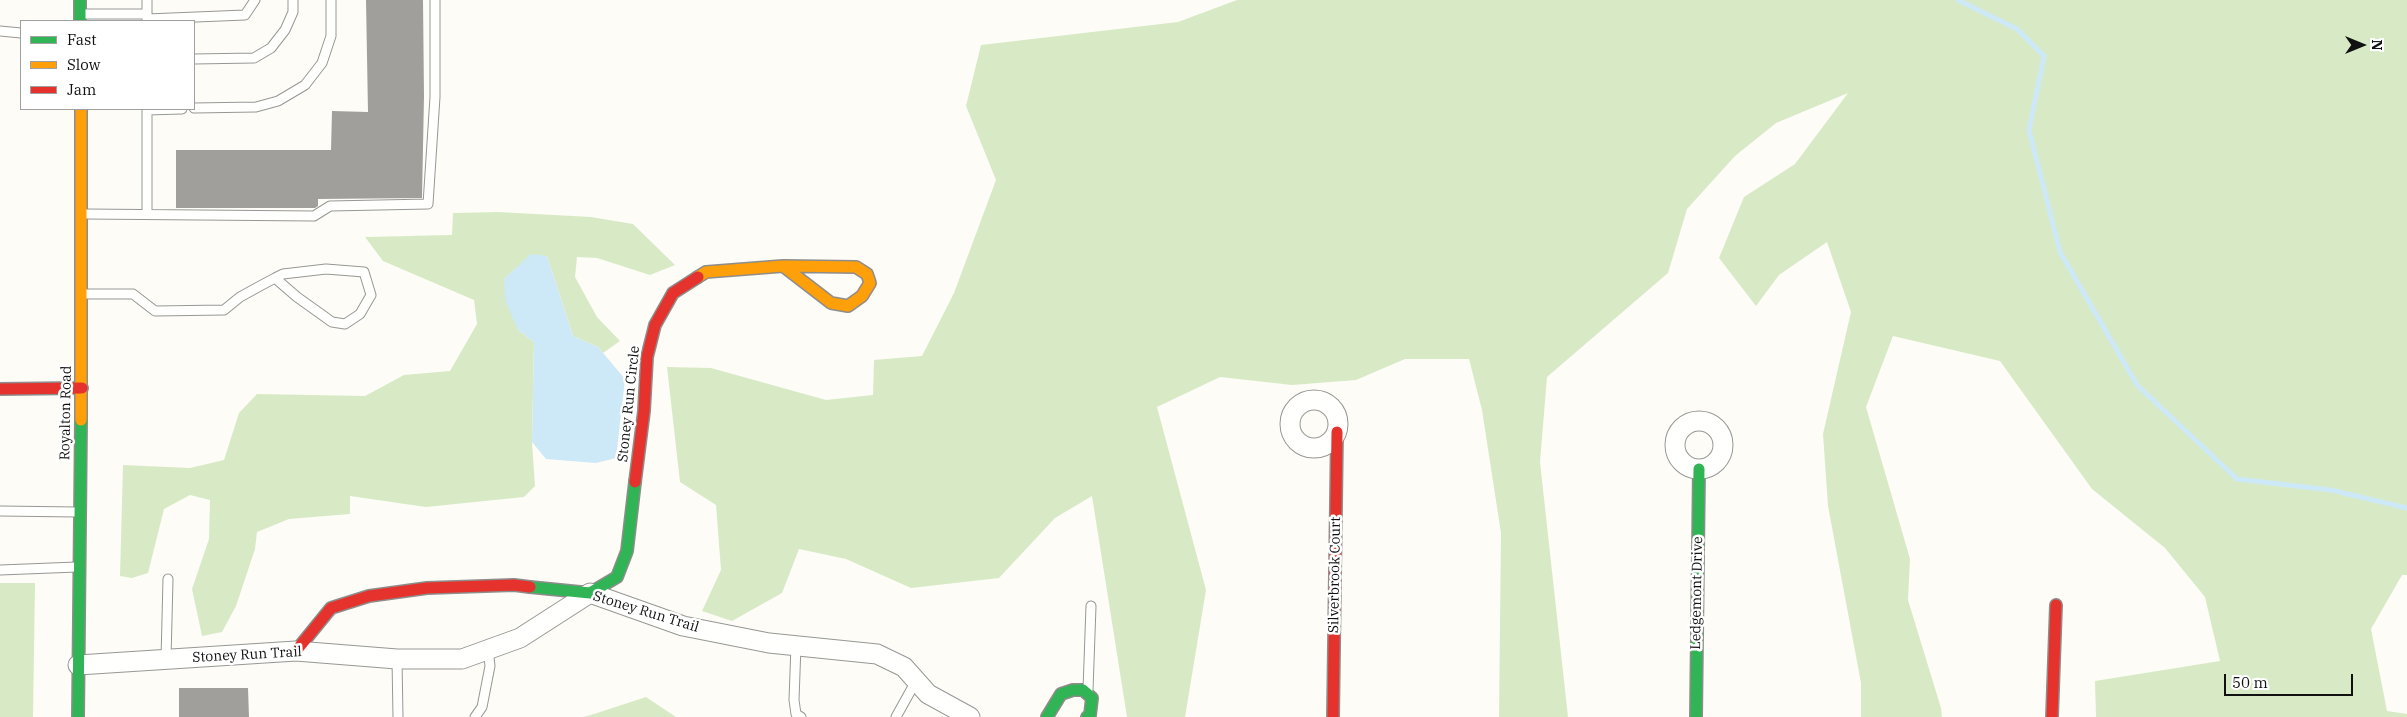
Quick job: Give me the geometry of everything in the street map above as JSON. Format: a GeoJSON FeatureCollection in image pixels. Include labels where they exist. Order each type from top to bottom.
{"type":"FeatureCollection","features":[{"type":"Feature","properties":{"kind":"street"},"geometry":{"type":"LineString","coordinates":[[80,0],[80,18]]}},
{"type":"Feature","properties":{"kind":"street","name":"Royalton Road"},"geometry":{"type":"LineString","coordinates":[[78,717],[82,388],[81,110]]}},
{"type":"Feature","properties":{"kind":"street","name":"Stoney Run Circle"},"geometry":{"type":"LineString","coordinates":[[590,592],[617,577],[627,551],[644,411],[647,357],[656,325],[673,292],[706,272],[783,266],[856,267],[867,274],[870,283],[862,296],[848,306],[830,303],[783,266]]}},
{"type":"Feature","properties":{"kind":"street"},"geometry":{"type":"LineString","coordinates":[[0,389],[82,388]]}},
{"type":"Feature","properties":{"kind":"street","name":"Silverbrook Court"},"geometry":{"type":"LineString","coordinates":[[1333,717],[1337,432]]}},
{"type":"Feature","properties":{"kind":"street","name":"Ledgemont Drive"},"geometry":{"type":"LineString","coordinates":[[1696,717],[1699,469]]}},
{"type":"Feature","properties":{"kind":"street"},"geometry":{"type":"LineString","coordinates":[[296,651],[331,608],[369,596],[427,588],[504,586],[590,592]]}},
{"type":"Feature","properties":{"kind":"street","name":"Stoney Run Trail"},"geometry":{"type":"LineString","coordinates":[[78,665],[296,651],[397,659],[462,659],[520,638],[590,592],[683,626],[769,642],[878,654],[904,666],[928,694],[970,717]]}},
{"type":"Feature","properties":{"kind":"street"},"geometry":{"type":"LineString","coordinates":[[2052,717],[2056,605]]}},
{"type":"Feature","properties":{"kind":"street"},"geometry":{"type":"LineString","coordinates":[[1047,717],[1061,694],[1073,690],[1083,690],[1092,698],[1090,715],[1087,717]]}},
{"type":"Feature","properties":{"kind":"lane"},"geometry":{"type":"LineString","coordinates":[[146,0],[147,18]]}},
{"type":"Feature","properties":{"kind":"lane"},"geometry":{"type":"LineString","coordinates":[[80,18],[245,15],[255,0]]}},
{"type":"Feature","properties":{"kind":"lane"},"geometry":{"type":"LineString","coordinates":[[195,59],[254,58],[271,48],[285,30],[293,12],[293,0]]}},
{"type":"Feature","properties":{"kind":"lane"},"geometry":{"type":"LineString","coordinates":[[195,108],[256,107],[278,101],[305,85],[322,63],[331,36],[331,0]]}},
{"type":"Feature","properties":{"kind":"lane"},"geometry":{"type":"LineString","coordinates":[[82,214],[314,216],[330,206],[428,204],[435,97],[435,0]]}},
{"type":"Feature","properties":{"kind":"lane"},"geometry":{"type":"LineString","coordinates":[[0,31],[20,33]]}},
{"type":"Feature","properties":{"kind":"lane"},"geometry":{"type":"LineString","coordinates":[[146,110],[146,214]]}},
{"type":"Feature","properties":{"kind":"lane"},"geometry":{"type":"LineString","coordinates":[[82,294],[133,294],[154,311],[224,310],[240,297],[275,278],[284,274],[326,268],[364,272],[371,295],[360,314],[345,324],[332,322],[296,297],[275,278]]}},
{"type":"Feature","properties":{"kind":"lane"},"geometry":{"type":"LineString","coordinates":[[0,511],[80,512]]}},
{"type":"Feature","properties":{"kind":"lane"},"geometry":{"type":"LineString","coordinates":[[0,570],[79,567]]}},
{"type":"Feature","properties":{"kind":"lane"},"geometry":{"type":"LineString","coordinates":[[166,659],[168,579]]}},
{"type":"Feature","properties":{"kind":"lane"},"geometry":{"type":"LineString","coordinates":[[1088,695],[1091,606]]}},
{"type":"Feature","properties":{"kind":"lane"},"geometry":{"type":"LineString","coordinates":[[796,645],[794,700],[796,714],[801,717]]}},
{"type":"Feature","properties":{"kind":"lane"},"geometry":{"type":"LineString","coordinates":[[475,717],[482,707],[490,666],[488,649]]}},
{"type":"Feature","properties":{"kind":"lane"},"geometry":{"type":"LineString","coordinates":[[397,659],[398,717]]}},
{"type":"Feature","properties":{"kind":"lane"},"geometry":{"type":"LineString","coordinates":[[896,717],[916,680]]}},
{"type":"Feature","properties":{"kind":"green space"},"geometry":{"type":"Polygon","coordinates":[[[1237,0],[2407,0],[2407,575],[2402,575],[2371,629],[2387,711],[2407,714],[2407,717],[2096,717],[2095,681],[2220,661],[2205,597],[2165,548],[2092,489],[2000,361],[1893,336],[1866,407],[1910,559],[1908,600],[1941,708],[1942,717],[1861,717],[1861,683],[1828,506],[1823,434],[1851,312],[1827,242],[1779,275],[1756,306],[1719,258],[1744,197],[1795,164],[1848,93],[1776,123],[1735,156],[1687,209],[1668,273],[1547,377],[1540,462],[1568,717],[1499,717],[1501,533],[1482,410],[1469,359],[1405,359],[1356,380],[1292,385],[1220,377],[1157,407],[1206,590],[1185,717],[1127,717],[1092,496],[1055,518],[999,578],[911,588],[846,559],[799,549],[782,593],[732,621],[702,611],[721,570],[716,505],[680,482],[667,367],[711,368],[826,400],[873,395],[874,360],[922,356],[954,293],[996,180],[966,106],[981,45],[1178,22],[1237,0]]]}},
{"type":"Feature","properties":{"kind":"green space"},"geometry":{"type":"Polygon","coordinates":[[[498,212],[591,217],[633,224],[675,265],[650,275],[597,258],[577,257],[575,277],[597,317],[620,341],[603,353],[598,347],[573,336],[547,256],[515,269],[504,279],[518,330],[534,342],[532,442],[535,486],[524,497],[426,507],[350,496],[350,514],[289,519],[257,532],[255,549],[236,606],[222,632],[202,636],[192,589],[209,539],[210,500],[190,495],[164,509],[148,573],[132,578],[120,576],[123,465],[190,468],[224,460],[239,413],[257,394],[365,396],[404,375],[450,371],[477,324],[474,300],[383,261],[365,237],[452,235],[453,213],[498,212]]]}},
{"type":"Feature","properties":{"kind":"green space"},"geometry":{"type":"Polygon","coordinates":[[[0,583],[35,583],[33,717],[0,717],[0,583]]]}},
{"type":"Feature","properties":{"kind":"green space"},"geometry":{"type":"Polygon","coordinates":[[[646,697],[676,717],[583,717],[591,715],[646,697]]]}},
{"type":"Feature","properties":{"kind":"water"},"geometry":{"type":"Polygon","coordinates":[[[531,254],[547,256],[573,336],[598,347],[625,379],[616,458],[596,463],[546,459],[532,442],[534,342],[518,330],[505,300],[504,279],[531,254]]]}},
{"type":"Feature","properties":{"kind":"building"},"geometry":{"type":"Polygon","coordinates":[[[366,0],[423,0],[422,198],[318,199],[318,206],[315,208],[176,208],[176,150],[331,150],[332,111],[368,112],[366,0]]]}},
{"type":"Feature","properties":{"kind":"building"},"geometry":{"type":"Polygon","coordinates":[[[179,688],[248,688],[249,717],[179,717],[179,688]]]}},
{"type":"Feature","properties":{"kind":"waterway"},"geometry":{"type":"LineString","coordinates":[[1958,0],[2017,29],[2044,56],[2029,130],[2060,252],[2137,385],[2237,479],[2331,490],[2407,508]]}},
{"type":"Feature","properties":{"kind":"traffic: fast"},"geometry":{"type":"LineString","coordinates":[[80,0],[80,20]]}},
{"type":"Feature","properties":{"kind":"traffic: fast"},"geometry":{"type":"LineString","coordinates":[[78,717],[81,420]]}},
{"type":"Feature","properties":{"kind":"traffic: fast"},"geometry":{"type":"LineString","coordinates":[[1696,717],[1699,469]]}},
{"type":"Feature","properties":{"kind":"traffic: fast"},"geometry":{"type":"LineString","coordinates":[[530,587],[590,593],[617,577],[627,551],[635,482]]}},
{"type":"Feature","properties":{"kind":"traffic: fast"},"geometry":{"type":"LineString","coordinates":[[1047,717],[1061,694],[1073,690],[1083,690],[1092,698],[1090,715],[1087,717]]}},
{"type":"Feature","properties":{"kind":"traffic: slow"},"geometry":{"type":"LineString","coordinates":[[81,110],[81,420]]}},
{"type":"Feature","properties":{"kind":"traffic: slow"},"geometry":{"type":"LineString","coordinates":[[698,277],[706,272],[783,266],[831,303],[848,306],[862,296],[870,283],[867,274],[856,267],[783,266]]}},
{"type":"Feature","properties":{"kind":"traffic: jam"},"geometry":{"type":"LineString","coordinates":[[635,482],[644,411],[647,357],[655,325],[673,293],[698,277]]}},
{"type":"Feature","properties":{"kind":"traffic: jam"},"geometry":{"type":"LineString","coordinates":[[0,389],[82,388]]}},
{"type":"Feature","properties":{"kind":"traffic: jam"},"geometry":{"type":"LineString","coordinates":[[1333,717],[1337,432]]}},
{"type":"Feature","properties":{"kind":"traffic: jam"},"geometry":{"type":"LineString","coordinates":[[296,651],[331,608],[369,596],[427,588],[514,585],[530,587]]}},
{"type":"Feature","properties":{"kind":"traffic: jam"},"geometry":{"type":"LineString","coordinates":[[2052,717],[2056,605]]}}]}
